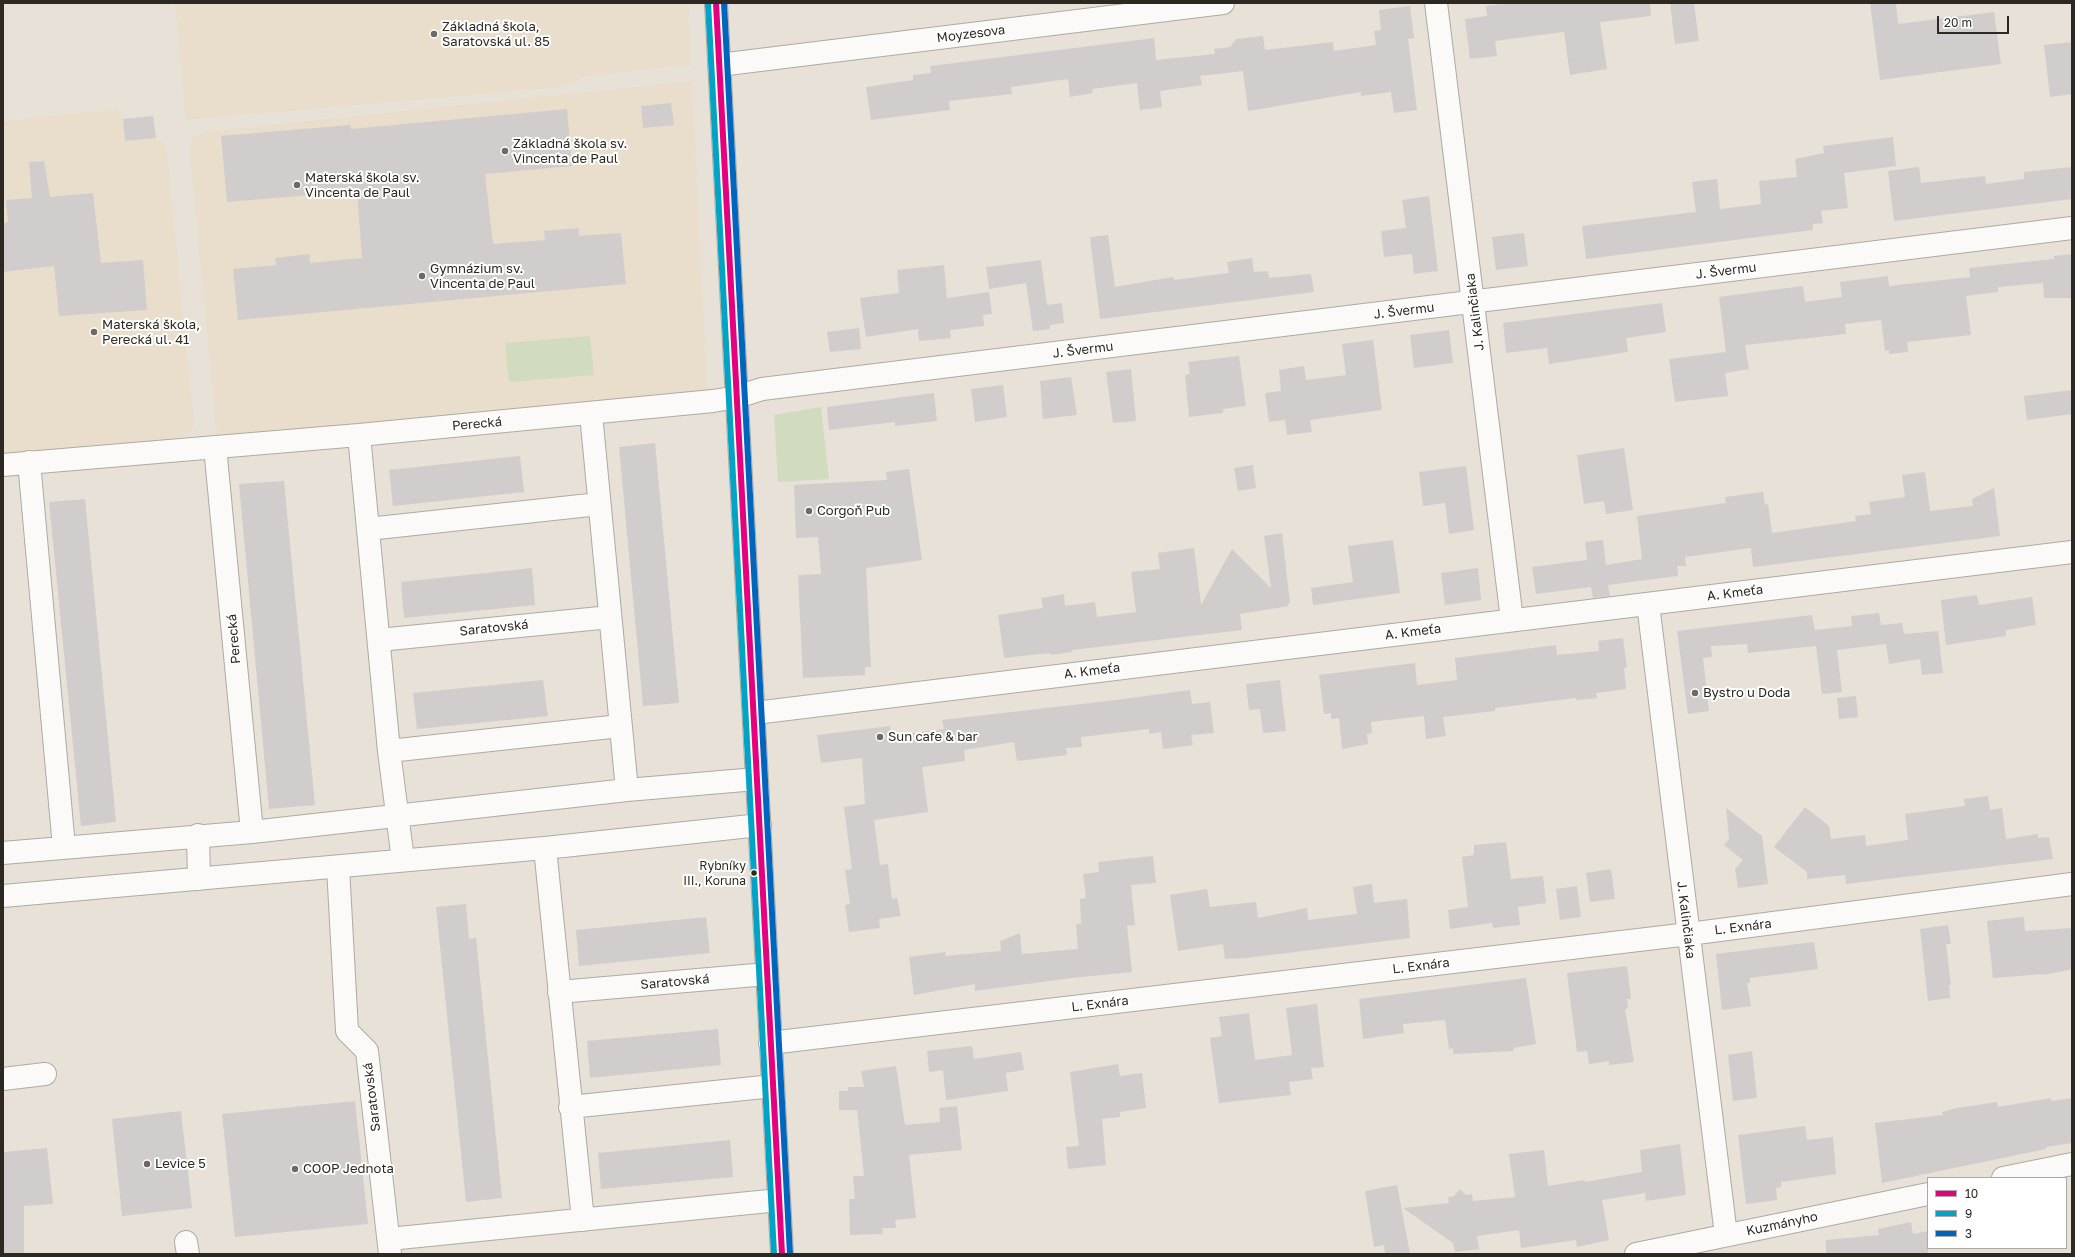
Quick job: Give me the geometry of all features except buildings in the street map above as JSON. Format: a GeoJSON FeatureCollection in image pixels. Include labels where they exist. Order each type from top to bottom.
{"type":"FeatureCollection","features":[{"type":"Feature","properties":{"kind":"street"},"geometry":{"type":"LineString","coordinates":[[716,3],[782,1254]]}},
{"type":"Feature","properties":{"kind":"street","name":"Moyzesova"},"geometry":{"type":"LineString","coordinates":[[719,65],[1223,3]]}},
{"type":"Feature","properties":{"kind":"street","name":"J. Kalinčiaka"},"geometry":{"type":"LineString","coordinates":[[1436,3],[1512,620]]}},
{"type":"Feature","properties":{"kind":"street","name":"J. Švermu"},"geometry":{"type":"LineString","coordinates":[[737,397],[762,389],[1474,303],[2072,228]]}},
{"type":"Feature","properties":{"kind":"street","name":"Perecká"},"geometry":{"type":"LineString","coordinates":[[3,465],[591,414],[737,397]]}},
{"type":"Feature","properties":{"kind":"street"},"geometry":{"type":"LineString","coordinates":[[591,414],[627,790]]}},
{"type":"Feature","properties":{"kind":"street"},"geometry":{"type":"LineString","coordinates":[[359,435],[389,751],[396,815],[403,860]]}},
{"type":"Feature","properties":{"kind":"street","name":"Perecká"},"geometry":{"type":"LineString","coordinates":[[216,447],[252,832]]}},
{"type":"Feature","properties":{"kind":"street"},"geometry":{"type":"LineString","coordinates":[[29,462],[64,847]]}},
{"type":"Feature","properties":{"kind":"street"},"geometry":{"type":"LineString","coordinates":[[368,529],[599,504]]}},
{"type":"Feature","properties":{"kind":"street","name":"A. Kmeťa"},"geometry":{"type":"LineString","coordinates":[[754,713],[2072,552]]}},
{"type":"Feature","properties":{"kind":"street","name":"J. Kalinčiaka"},"geometry":{"type":"LineString","coordinates":[[1648,604],[1684,908],[1689,934],[1726,1235]]}},
{"type":"Feature","properties":{"kind":"street","name":"Saratovská"},"geometry":{"type":"LineString","coordinates":[[378,640],[610,617]]}},
{"type":"Feature","properties":{"kind":"street"},"geometry":{"type":"LineString","coordinates":[[389,751],[620,726]]}},
{"type":"Feature","properties":{"kind":"street"},"geometry":{"type":"LineString","coordinates":[[3,853],[198,835],[252,832],[627,790],[756,779]]}},
{"type":"Feature","properties":{"kind":"street"},"geometry":{"type":"LineString","coordinates":[[3,896],[545,848],[760,825]]}},
{"type":"Feature","properties":{"kind":"street"},"geometry":{"type":"LineString","coordinates":[[198,835],[200,878]]}},
{"type":"Feature","properties":{"kind":"street"},"geometry":{"type":"LineString","coordinates":[[545,848],[570,1107],[583,1220]]}},
{"type":"Feature","properties":{"kind":"street","name":"Saratovská"},"geometry":{"type":"LineString","coordinates":[[338,867],[347,1031],[367,1051],[389,1247],[583,1220],[779,1200]]}},
{"type":"Feature","properties":{"kind":"street","name":"L. Exnára"},"geometry":{"type":"LineString","coordinates":[[770,1043],[1689,934],[2072,884]]}},
{"type":"Feature","properties":{"kind":"street","name":"Saratovská"},"geometry":{"type":"LineString","coordinates":[[559,992],[767,974]]}},
{"type":"Feature","properties":{"kind":"street"},"geometry":{"type":"LineString","coordinates":[[3,1079],[45,1074]]}},
{"type":"Feature","properties":{"kind":"street"},"geometry":{"type":"LineString","coordinates":[[570,1107],[773,1086]]}},
{"type":"Feature","properties":{"kind":"street"},"geometry":{"type":"LineString","coordinates":[[2008,1177],[2072,1164]]}},
{"type":"Feature","properties":{"kind":"street","name":"Kuzmányho"},"geometry":{"type":"LineString","coordinates":[[1636,1254],[1927,1194]]}},
{"type":"Feature","properties":{"kind":"shaded area","name":"Základná škola, Saratovská ul. 85"},"geometry":{"type":"Polygon","coordinates":[[[175,3],[688,3],[691,65],[585,76],[563,87],[186,120],[175,3]]]}},
{"type":"Feature","properties":{"kind":"shaded area"},"geometry":{"type":"Polygon","coordinates":[[[692,81],[707,395],[217,436],[189,142],[203,132],[692,81]]]}},
{"type":"Feature","properties":{"kind":"shaded area","name":"Materská škola, Perecká ul. 41"},"geometry":{"type":"Polygon","coordinates":[[[118,109],[123,119],[125,141],[156,138],[166,146],[194,426],[178,443],[3,456],[3,121],[118,109]]]}},
{"type":"Feature","properties":{"kind":"green space"},"geometry":{"type":"Polygon","coordinates":[[[590,336],[594,375],[509,382],[505,343],[590,336]]]}},
{"type":"Feature","properties":{"kind":"green space"},"geometry":{"type":"Polygon","coordinates":[[[821,407],[829,479],[778,482],[774,415],[821,407]]]}},
{"type":"Feature","properties":{"kind":"transit line","name":"9"},"geometry":{"type":"LineString","coordinates":[[708,3],[774,1254]]}},
{"type":"Feature","properties":{"kind":"transit line","name":"10"},"geometry":{"type":"LineString","coordinates":[[716,3],[782,1254]]}},
{"type":"Feature","properties":{"kind":"transit line","name":"3"},"geometry":{"type":"LineString","coordinates":[[724,3],[790,1254]]}},
{"type":"Feature","properties":{"kind":"place","name":"Základná škola, Saratovská ul. 85"},"geometry":{"type":"Point","coordinates":[434,34]}},
{"type":"Feature","properties":{"kind":"place","name":"Základná škola sv. Vincenta de Paul"},"geometry":{"type":"Point","coordinates":[505,151]}},
{"type":"Feature","properties":{"kind":"place","name":"Materská škola sv. Vincenta de Paul"},"geometry":{"type":"Point","coordinates":[297,185]}},
{"type":"Feature","properties":{"kind":"place","name":"Gymnázium sv. Vincenta de Paul"},"geometry":{"type":"Point","coordinates":[422,276]}},
{"type":"Feature","properties":{"kind":"place","name":"Materská škola, Perecká ul. 41"},"geometry":{"type":"Point","coordinates":[94,332]}},
{"type":"Feature","properties":{"kind":"place","name":"Corgoň Pub"},"geometry":{"type":"Point","coordinates":[809,511]}},
{"type":"Feature","properties":{"kind":"place","name":"Bystro u Doda"},"geometry":{"type":"Point","coordinates":[1695,693]}},
{"type":"Feature","properties":{"kind":"place","name":"Sun cafe & bar"},"geometry":{"type":"Point","coordinates":[880,737]}},
{"type":"Feature","properties":{"kind":"place","name":"Rybníky III., Koruna"},"geometry":{"type":"Point","coordinates":[754,873]}},
{"type":"Feature","properties":{"kind":"place","name":"Levice 5"},"geometry":{"type":"Point","coordinates":[147,1164]}},
{"type":"Feature","properties":{"kind":"place","name":"COOP Jednota"},"geometry":{"type":"Point","coordinates":[295,1169]}}]}
